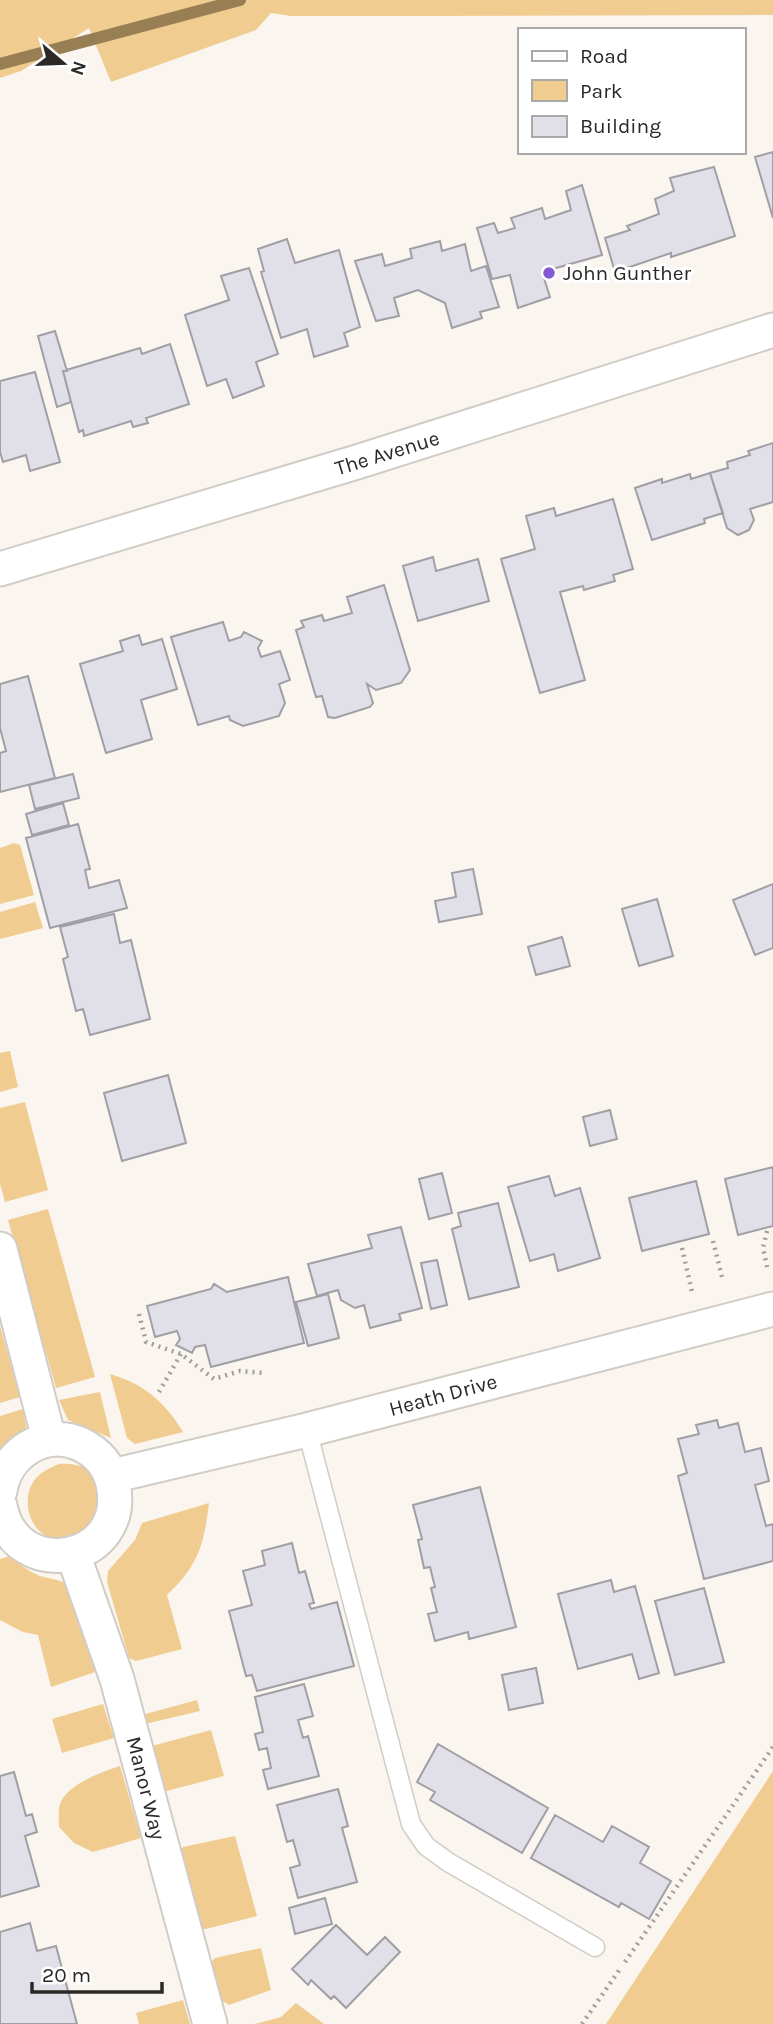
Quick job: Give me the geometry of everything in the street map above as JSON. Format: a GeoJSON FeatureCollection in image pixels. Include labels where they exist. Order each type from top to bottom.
{"type":"FeatureCollection","features":[{"type":"Feature","properties":{"kind":"street","name":"The Avenue"},"geometry":{"type":"LineString","coordinates":[[0,569],[370,458],[773,330]]}},
{"type":"Feature","properties":{"kind":"street"},"geometry":{"type":"LineString","coordinates":[[0,1249],[49,1439]]}},
{"type":"Feature","properties":{"kind":"street","name":"Heath Drive"},"geometry":{"type":"LineString","coordinates":[[112,1476],[307,1430],[772,1295]]}},
{"type":"Feature","properties":{"kind":"street"},"geometry":{"type":"LineString","coordinates":[[49,1439],[76,1442],[91,1450],[104,1461],[112,1476],[116,1495],[114,1515],[104,1532],[91,1546],[73,1554],[55,1556],[37,1553],[21,1544],[9,1531],[0,1507],[6,1469],[28,1447],[49,1439]]}},
{"type":"Feature","properties":{"kind":"street","name":"Manor Way"},"geometry":{"type":"LineString","coordinates":[[73,1554],[117,1679],[210,2024]]}},
{"type":"Feature","properties":{"kind":"lane"},"geometry":{"type":"LineString","coordinates":[[307,1430],[411,1824],[426,1846],[448,1862],[595,1947]]}},
{"type":"Feature","properties":{"kind":"path"},"geometry":{"type":"LineString","coordinates":[[767,1231],[763,1248],[772,1295]]}},
{"type":"Feature","properties":{"kind":"path"},"geometry":{"type":"LineString","coordinates":[[713,1241],[725,1291]]}},
{"type":"Feature","properties":{"kind":"path"},"geometry":{"type":"LineString","coordinates":[[682,1248],[693,1298]]}},
{"type":"Feature","properties":{"kind":"path"},"geometry":{"type":"LineString","coordinates":[[139,1314],[146,1342],[181,1354],[214,1379],[240,1371],[263,1373]]}},
{"type":"Feature","properties":{"kind":"path"},"geometry":{"type":"LineString","coordinates":[[159,1392],[181,1354]]}},
{"type":"Feature","properties":{"kind":"path"},"geometry":{"type":"LineString","coordinates":[[582,2024],[773,1747]]}},
{"type":"Feature","properties":{"kind":"green space"},"geometry":{"type":"Polygon","coordinates":[[[0,0],[773,0],[773,15],[291,16],[271,13],[256,30],[111,82],[89,28],[21,71],[0,78],[0,0]]]}},
{"type":"Feature","properties":{"kind":"green space"},"geometry":{"type":"Polygon","coordinates":[[[14,843],[20,845],[34,895],[0,904],[0,848],[14,843]]]}},
{"type":"Feature","properties":{"kind":"green space"},"geometry":{"type":"Polygon","coordinates":[[[35,902],[43,928],[0,939],[0,912],[35,902]]]}},
{"type":"Feature","properties":{"kind":"green space"},"geometry":{"type":"Polygon","coordinates":[[[10,1051],[18,1087],[0,1092],[0,1053],[10,1051]]]}},
{"type":"Feature","properties":{"kind":"green space"},"geometry":{"type":"Polygon","coordinates":[[[25,1102],[48,1190],[5,1202],[0,1184],[0,1108],[25,1102]]]}},
{"type":"Feature","properties":{"kind":"green space"},"geometry":{"type":"Polygon","coordinates":[[[48,1209],[95,1377],[56,1388],[8,1220],[48,1209]]]}},
{"type":"Feature","properties":{"kind":"green space"},"geometry":{"type":"Polygon","coordinates":[[[0,1326],[20,1397],[0,1403],[0,1326]]]}},
{"type":"Feature","properties":{"kind":"green space"},"geometry":{"type":"Polygon","coordinates":[[[110,1374],[133,1383],[153,1396],[183,1432],[135,1444],[127,1438],[110,1374]]]}},
{"type":"Feature","properties":{"kind":"green space"},"geometry":{"type":"Polygon","coordinates":[[[100,1392],[111,1438],[68,1420],[59,1400],[100,1392]]]}},
{"type":"Feature","properties":{"kind":"green space"},"geometry":{"type":"Polygon","coordinates":[[[23,1409],[27,1432],[0,1464],[0,1416],[23,1409]]]}},
{"type":"Feature","properties":{"kind":"green space"},"geometry":{"type":"Polygon","coordinates":[[[59,1464],[81,1466],[88,1470],[97,1483],[104,1513],[77,1540],[59,1540],[41,1533],[28,1509],[29,1490],[33,1482],[41,1473],[59,1464]]]}},
{"type":"Feature","properties":{"kind":"green space"},"geometry":{"type":"Polygon","coordinates":[[[209,1503],[198,1554],[186,1574],[167,1595],[182,1649],[136,1661],[129,1658],[107,1582],[108,1571],[135,1540],[142,1523],[209,1503]]]}},
{"type":"Feature","properties":{"kind":"green space"},"geometry":{"type":"Polygon","coordinates":[[[10,1556],[32,1572],[62,1582],[73,1589],[95,1672],[51,1687],[38,1635],[23,1632],[0,1620],[0,1559],[10,1556]]]}},
{"type":"Feature","properties":{"kind":"green space"},"geometry":{"type":"Polygon","coordinates":[[[197,1700],[200,1711],[145,1724],[142,1715],[197,1700]]]}},
{"type":"Feature","properties":{"kind":"green space"},"geometry":{"type":"Polygon","coordinates":[[[103,1704],[114,1738],[62,1753],[52,1719],[103,1704]]]}},
{"type":"Feature","properties":{"kind":"green space"},"geometry":{"type":"Polygon","coordinates":[[[211,1730],[224,1776],[163,1792],[152,1746],[211,1730]]]}},
{"type":"Feature","properties":{"kind":"green space"},"geometry":{"type":"Polygon","coordinates":[[[120,1766],[141,1838],[93,1852],[74,1843],[59,1827],[60,1804],[77,1785],[120,1766]]]}},
{"type":"Feature","properties":{"kind":"green space"},"geometry":{"type":"Polygon","coordinates":[[[773,1771],[773,2024],[606,2024],[773,1771]]]}},
{"type":"Feature","properties":{"kind":"green space"},"geometry":{"type":"Polygon","coordinates":[[[235,1836],[257,1916],[206,1929],[199,1928],[179,1851],[183,1847],[235,1836]]]}},
{"type":"Feature","properties":{"kind":"green space"},"geometry":{"type":"Polygon","coordinates":[[[261,1948],[271,1990],[229,2005],[219,1999],[210,1964],[215,1958],[261,1948]]]}},
{"type":"Feature","properties":{"kind":"green space"},"geometry":{"type":"Polygon","coordinates":[[[183,2000],[190,2024],[139,2024],[136,2013],[183,2000]]]}},
{"type":"Feature","properties":{"kind":"green space"},"geometry":{"type":"Polygon","coordinates":[[[296,2003],[324,2024],[255,2024],[281,2017],[296,2003]]]}},
{"type":"Feature","properties":{"kind":"building"},"geometry":{"type":"Polygon","coordinates":[[[773,152],[773,218],[755,157],[773,152]]]}},
{"type":"Feature","properties":{"kind":"building"},"geometry":{"type":"Polygon","coordinates":[[[714,167],[735,236],[671,257],[671,253],[615,272],[605,238],[630,230],[627,226],[659,214],[655,199],[674,191],[670,178],[714,167]]]}},
{"type":"Feature","properties":{"kind":"building"},"geometry":{"type":"Polygon","coordinates":[[[582,185],[602,255],[542,272],[550,297],[518,308],[510,275],[492,279],[477,228],[494,223],[498,233],[515,228],[511,218],[542,208],[545,219],[571,210],[566,191],[582,185]]]}},
{"type":"Feature","properties":{"kind":"building"},"geometry":{"type":"Polygon","coordinates":[[[287,239],[295,263],[339,250],[360,327],[344,333],[348,346],[314,357],[307,329],[281,338],[261,272],[264,271],[258,249],[287,239]]]}},
{"type":"Feature","properties":{"kind":"building"},"geometry":{"type":"Polygon","coordinates":[[[440,241],[442,251],[465,244],[471,271],[486,266],[499,307],[480,312],[482,318],[452,328],[445,303],[418,290],[394,298],[399,316],[376,321],[355,261],[382,254],[385,266],[412,258],[410,249],[440,241]]]}},
{"type":"Feature","properties":{"kind":"building"},"geometry":{"type":"Polygon","coordinates":[[[249,268],[278,354],[256,362],[264,386],[233,398],[226,379],[207,386],[185,315],[229,300],[221,276],[249,268]]]}},
{"type":"Feature","properties":{"kind":"building"},"geometry":{"type":"Polygon","coordinates":[[[55,331],[67,371],[63,371],[71,402],[57,407],[38,336],[55,331]]]}},
{"type":"Feature","properties":{"kind":"building"},"geometry":{"type":"Polygon","coordinates":[[[170,344],[189,404],[146,418],[148,423],[133,427],[131,421],[84,436],[83,430],[79,432],[63,371],[140,348],[142,354],[170,344]]]}},
{"type":"Feature","properties":{"kind":"building"},"geometry":{"type":"Polygon","coordinates":[[[35,372],[60,462],[30,471],[26,455],[3,462],[0,452],[0,381],[35,372]]]}},
{"type":"Feature","properties":{"kind":"building"},"geometry":{"type":"Polygon","coordinates":[[[773,443],[773,502],[750,509],[754,520],[749,530],[738,535],[727,528],[710,473],[728,468],[727,462],[750,455],[748,451],[773,443]]]}},
{"type":"Feature","properties":{"kind":"building"},"geometry":{"type":"Polygon","coordinates":[[[710,473],[723,513],[704,519],[705,523],[652,540],[635,488],[662,479],[662,483],[690,474],[691,479],[710,473]]]}},
{"type":"Feature","properties":{"kind":"building"},"geometry":{"type":"Polygon","coordinates":[[[613,499],[633,569],[613,575],[615,581],[584,590],[583,586],[560,592],[585,680],[540,693],[501,559],[535,549],[526,516],[554,508],[556,516],[613,499]]]}},
{"type":"Feature","properties":{"kind":"building"},"geometry":{"type":"Polygon","coordinates":[[[433,557],[436,571],[478,559],[489,601],[418,621],[403,566],[433,557]]]}},
{"type":"Feature","properties":{"kind":"building"},"geometry":{"type":"Polygon","coordinates":[[[384,585],[410,670],[401,683],[376,690],[367,684],[373,703],[370,707],[335,718],[328,717],[322,696],[316,697],[296,630],[304,627],[301,621],[322,615],[324,621],[352,613],[347,597],[384,585]]]}},
{"type":"Feature","properties":{"kind":"building"},"geometry":{"type":"Polygon","coordinates":[[[223,622],[229,641],[241,637],[244,632],[262,641],[258,648],[261,657],[280,651],[290,680],[279,684],[285,703],[279,716],[243,726],[230,720],[229,716],[198,725],[171,637],[223,622]]]}},
{"type":"Feature","properties":{"kind":"building"},"geometry":{"type":"Polygon","coordinates":[[[139,635],[142,645],[162,639],[177,689],[141,700],[152,739],[106,753],[80,664],[123,651],[120,641],[139,635]]]}},
{"type":"Feature","properties":{"kind":"building"},"geometry":{"type":"Polygon","coordinates":[[[28,676],[55,778],[0,792],[0,753],[6,751],[0,728],[0,684],[28,676]]]}},
{"type":"Feature","properties":{"kind":"building"},"geometry":{"type":"Polygon","coordinates":[[[73,774],[79,798],[35,809],[29,785],[73,774]]]}},
{"type":"Feature","properties":{"kind":"building"},"geometry":{"type":"Polygon","coordinates":[[[63,803],[69,825],[32,835],[26,814],[63,803]]]}},
{"type":"Feature","properties":{"kind":"building"},"geometry":{"type":"Polygon","coordinates":[[[78,824],[90,869],[85,870],[89,888],[119,880],[127,908],[50,928],[26,838],[78,824]]]}},
{"type":"Feature","properties":{"kind":"building"},"geometry":{"type":"Polygon","coordinates":[[[473,869],[482,914],[439,922],[435,901],[456,897],[452,873],[473,869]]]}},
{"type":"Feature","properties":{"kind":"building"},"geometry":{"type":"Polygon","coordinates":[[[773,884],[773,948],[755,955],[733,900],[773,884]]]}},
{"type":"Feature","properties":{"kind":"building"},"geometry":{"type":"Polygon","coordinates":[[[657,899],[673,956],[639,966],[622,909],[657,899]]]}},
{"type":"Feature","properties":{"kind":"building"},"geometry":{"type":"Polygon","coordinates":[[[114,914],[120,943],[131,940],[150,1019],[90,1035],[83,1009],[76,1011],[63,959],[68,957],[60,927],[114,914]]]}},
{"type":"Feature","properties":{"kind":"building"},"geometry":{"type":"Polygon","coordinates":[[[562,937],[570,966],[536,975],[528,947],[562,937]]]}},
{"type":"Feature","properties":{"kind":"building"},"geometry":{"type":"Polygon","coordinates":[[[168,1075],[186,1143],[122,1161],[104,1093],[168,1075]]]}},
{"type":"Feature","properties":{"kind":"building"},"geometry":{"type":"Polygon","coordinates":[[[610,1110],[617,1139],[590,1146],[583,1117],[610,1110]]]}},
{"type":"Feature","properties":{"kind":"building"},"geometry":{"type":"Polygon","coordinates":[[[773,1167],[773,1226],[738,1235],[725,1179],[773,1167]]]}},
{"type":"Feature","properties":{"kind":"building"},"geometry":{"type":"Polygon","coordinates":[[[442,1173],[452,1213],[429,1219],[419,1179],[442,1173]]]}},
{"type":"Feature","properties":{"kind":"building"},"geometry":{"type":"Polygon","coordinates":[[[549,1176],[555,1196],[580,1188],[600,1258],[558,1271],[554,1254],[530,1261],[508,1187],[549,1176]]]}},
{"type":"Feature","properties":{"kind":"building"},"geometry":{"type":"Polygon","coordinates":[[[696,1181],[709,1234],[642,1251],[629,1198],[696,1181]]]}},
{"type":"Feature","properties":{"kind":"building"},"geometry":{"type":"Polygon","coordinates":[[[498,1203],[519,1287],[469,1299],[452,1229],[461,1226],[458,1213],[498,1203]]]}},
{"type":"Feature","properties":{"kind":"building"},"geometry":{"type":"Polygon","coordinates":[[[401,1227],[422,1308],[399,1314],[401,1320],[370,1328],[364,1305],[355,1308],[341,1300],[338,1290],[317,1296],[308,1264],[372,1248],[368,1235],[401,1227]]]}},
{"type":"Feature","properties":{"kind":"building"},"geometry":{"type":"Polygon","coordinates":[[[437,1260],[447,1305],[431,1309],[421,1263],[437,1260]]]}},
{"type":"Feature","properties":{"kind":"building"},"geometry":{"type":"Polygon","coordinates":[[[288,1277],[304,1343],[211,1367],[205,1345],[195,1347],[192,1353],[176,1345],[180,1339],[177,1331],[155,1337],[147,1306],[211,1289],[214,1284],[227,1292],[288,1277]]]}},
{"type":"Feature","properties":{"kind":"building"},"geometry":{"type":"Polygon","coordinates":[[[328,1294],[339,1338],[308,1346],[296,1302],[328,1294]]]}},
{"type":"Feature","properties":{"kind":"building"},"geometry":{"type":"Polygon","coordinates":[[[717,1420],[719,1428],[738,1423],[745,1452],[761,1448],[769,1481],[755,1485],[766,1526],[773,1524],[773,1561],[704,1579],[678,1476],[687,1473],[678,1439],[699,1434],[696,1425],[717,1420]]]}},
{"type":"Feature","properties":{"kind":"building"},"geometry":{"type":"Polygon","coordinates":[[[480,1487],[516,1627],[469,1639],[468,1632],[435,1641],[428,1614],[437,1612],[431,1588],[435,1587],[430,1567],[424,1568],[418,1540],[422,1539],[413,1505],[480,1487]]]}},
{"type":"Feature","properties":{"kind":"building"},"geometry":{"type":"Polygon","coordinates":[[[292,1543],[299,1573],[305,1571],[314,1603],[309,1604],[311,1609],[337,1602],[354,1666],[257,1691],[252,1675],[246,1676],[229,1611],[252,1605],[243,1571],[265,1565],[262,1551],[292,1543]]]}},
{"type":"Feature","properties":{"kind":"building"},"geometry":{"type":"Polygon","coordinates":[[[611,1580],[614,1592],[635,1586],[659,1673],[639,1679],[632,1654],[578,1669],[558,1594],[611,1580]]]}},
{"type":"Feature","properties":{"kind":"building"},"geometry":{"type":"Polygon","coordinates":[[[704,1588],[724,1662],[675,1675],[655,1601],[704,1588]]]}},
{"type":"Feature","properties":{"kind":"building"},"geometry":{"type":"Polygon","coordinates":[[[536,1668],[543,1703],[509,1710],[502,1675],[536,1668]]]}},
{"type":"Feature","properties":{"kind":"building"},"geometry":{"type":"Polygon","coordinates":[[[304,1684],[313,1716],[298,1720],[303,1738],[308,1736],[319,1776],[268,1789],[263,1770],[271,1768],[267,1748],[259,1750],[255,1734],[263,1732],[255,1697],[304,1684]]]}},
{"type":"Feature","properties":{"kind":"building"},"geometry":{"type":"Polygon","coordinates":[[[438,1744],[548,1808],[522,1853],[430,1800],[435,1792],[417,1782],[438,1744]]]}},
{"type":"Feature","properties":{"kind":"building"},"geometry":{"type":"Polygon","coordinates":[[[14,1772],[26,1816],[32,1814],[37,1832],[25,1836],[39,1886],[0,1897],[0,1776],[14,1772]]]}},
{"type":"Feature","properties":{"kind":"building"},"geometry":{"type":"Polygon","coordinates":[[[338,1789],[348,1826],[342,1828],[357,1882],[298,1898],[290,1868],[300,1865],[293,1840],[287,1842],[277,1805],[338,1789]]]}},
{"type":"Feature","properties":{"kind":"building"},"geometry":{"type":"Polygon","coordinates":[[[555,1815],[603,1842],[612,1826],[649,1847],[640,1863],[671,1881],[649,1919],[621,1903],[619,1907],[531,1858],[555,1815]]]}},
{"type":"Feature","properties":{"kind":"building"},"geometry":{"type":"Polygon","coordinates":[[[325,1898],[332,1924],[295,1934],[289,1908],[325,1898]]]}},
{"type":"Feature","properties":{"kind":"building"},"geometry":{"type":"Polygon","coordinates":[[[30,1923],[37,1951],[56,1946],[77,2024],[0,2024],[0,1932],[30,1923]]]}},
{"type":"Feature","properties":{"kind":"building"},"geometry":{"type":"Polygon","coordinates":[[[336,1925],[367,1955],[385,1937],[400,1952],[346,2008],[334,1996],[331,1999],[311,1980],[308,1985],[292,1969],[336,1925]]]}},
{"type":"Feature","properties":{"kind":"waterway"},"geometry":{"type":"LineString","coordinates":[[0,64],[240,0]]}},
{"type":"Feature","properties":{"kind":"place","name":"John Gunther"},"geometry":{"type":"Point","coordinates":[549,273]}}]}
